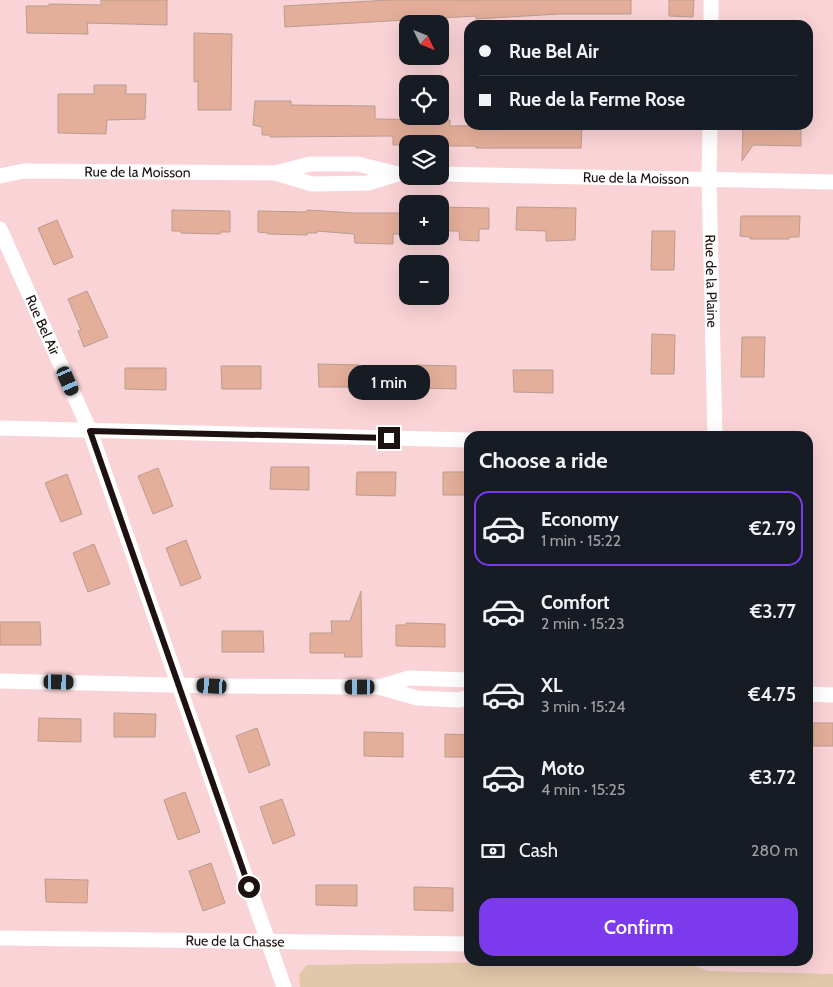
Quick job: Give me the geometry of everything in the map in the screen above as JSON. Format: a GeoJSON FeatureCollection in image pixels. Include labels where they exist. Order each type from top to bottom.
{"type":"FeatureCollection","features":[{"type":"Feature","properties":{"kind":"street"},"geometry":{"type":"LineString","coordinates":[[711,0],[711,20]]}},
{"type":"Feature","properties":{"kind":"street","name":"Rue de la Plaine"},"geometry":{"type":"LineString","coordinates":[[710,130],[709,179],[715,431]]}},
{"type":"Feature","properties":{"kind":"street","name":"Rue de la Moisson"},"geometry":{"type":"LineString","coordinates":[[0,176],[24,171],[275,173],[312,184],[368,183],[399,175]]}},
{"type":"Feature","properties":{"kind":"street","name":"Rue de la Moisson"},"geometry":{"type":"LineString","coordinates":[[449,174],[833,182]]}},
{"type":"Feature","properties":{"kind":"street","name":"Rue Bel Air"},"geometry":{"type":"LineString","coordinates":[[0,229],[90,431],[284,987]]}},
{"type":"Feature","properties":{"kind":"street"},"geometry":{"type":"LineString","coordinates":[[0,428],[464,440]]}},
{"type":"Feature","properties":{"kind":"street"},"geometry":{"type":"LineString","coordinates":[[379,687],[409,678],[464,680]]}},
{"type":"Feature","properties":{"kind":"street"},"geometry":{"type":"LineString","coordinates":[[0,681],[212,686],[379,687],[417,698],[459,700],[464,698]]}},
{"type":"Feature","properties":{"kind":"street"},"geometry":{"type":"LineString","coordinates":[[813,694],[833,695]]}},
{"type":"Feature","properties":{"kind":"street","name":"Rue de la Chasse"},"geometry":{"type":"LineString","coordinates":[[0,938],[464,944]]}},
{"type":"Feature","properties":{"kind":"shaded area"},"geometry":{"type":"Polygon","coordinates":[[[464,962],[464,966],[695,966],[708,971],[833,974],[833,987],[300,987],[299,974],[307,965],[464,962]]]}},
{"type":"Feature","properties":{"kind":"building"},"geometry":{"type":"Polygon","coordinates":[[[101,0],[167,0],[167,25],[87,23],[88,34],[27,33],[26,6],[49,6],[49,4],[101,5],[101,0]]]}},
{"type":"Feature","properties":{"kind":"building"},"geometry":{"type":"Polygon","coordinates":[[[389,0],[631,0],[631,14],[559,14],[476,19],[476,16],[449,18],[449,15],[399,15],[399,20],[285,27],[284,6],[389,0]]]}},
{"type":"Feature","properties":{"kind":"building"},"geometry":{"type":"Polygon","coordinates":[[[669,0],[694,0],[693,17],[669,16],[669,0]]]}},
{"type":"Feature","properties":{"kind":"building"},"geometry":{"type":"Polygon","coordinates":[[[194,33],[232,34],[231,110],[198,110],[198,81],[194,82],[194,33]]]}},
{"type":"Feature","properties":{"kind":"building"},"geometry":{"type":"Polygon","coordinates":[[[94,85],[126,85],[126,94],[146,94],[145,119],[107,120],[106,134],[58,133],[58,94],[94,94],[94,85]]]}},
{"type":"Feature","properties":{"kind":"building"},"geometry":{"type":"Polygon","coordinates":[[[255,101],[291,101],[291,105],[375,106],[375,119],[399,119],[399,125],[449,125],[450,120],[450,126],[464,126],[464,130],[582,130],[581,148],[476,148],[476,146],[449,146],[449,135],[399,135],[399,145],[393,145],[393,136],[270,137],[270,135],[262,135],[262,127],[253,125],[255,101]]]}},
{"type":"Feature","properties":{"kind":"building"},"geometry":{"type":"Polygon","coordinates":[[[743,130],[801,130],[801,146],[753,145],[742,161],[743,130]]]}},
{"type":"Feature","properties":{"kind":"building"},"geometry":{"type":"Polygon","coordinates":[[[449,207],[489,208],[489,229],[479,229],[479,241],[460,240],[459,231],[449,231],[449,207]]]}},
{"type":"Feature","properties":{"kind":"building"},"geometry":{"type":"Polygon","coordinates":[[[517,207],[576,208],[575,240],[546,241],[546,231],[516,230],[517,207]]]}},
{"type":"Feature","properties":{"kind":"building"},"geometry":{"type":"Polygon","coordinates":[[[172,210],[230,211],[230,232],[221,232],[220,234],[172,231],[172,210]]]}},
{"type":"Feature","properties":{"kind":"building"},"geometry":{"type":"Polygon","coordinates":[[[307,210],[399,213],[399,234],[393,234],[393,244],[355,243],[354,234],[317,231],[317,233],[307,233],[307,235],[258,232],[258,211],[306,212],[307,210]]]}},
{"type":"Feature","properties":{"kind":"building"},"geometry":{"type":"Polygon","coordinates":[[[741,216],[800,216],[799,237],[790,237],[789,239],[750,239],[750,237],[740,236],[741,216]]]}},
{"type":"Feature","properties":{"kind":"building"},"geometry":{"type":"Polygon","coordinates":[[[57,220],[73,257],[54,265],[38,228],[57,220]]]}},
{"type":"Feature","properties":{"kind":"building"},"geometry":{"type":"Polygon","coordinates":[[[652,231],[675,231],[674,270],[651,270],[652,231]]]}},
{"type":"Feature","properties":{"kind":"building"},"geometry":{"type":"Polygon","coordinates":[[[87,291],[108,337],[84,347],[78,331],[81,330],[68,299],[87,291]]]}},
{"type":"Feature","properties":{"kind":"building"},"geometry":{"type":"Polygon","coordinates":[[[652,334],[675,335],[674,374],[651,374],[652,334]]]}},
{"type":"Feature","properties":{"kind":"building"},"geometry":{"type":"Polygon","coordinates":[[[742,337],[765,337],[764,377],[741,377],[742,337]]]}},
{"type":"Feature","properties":{"kind":"building"},"geometry":{"type":"Polygon","coordinates":[[[318,364],[359,365],[357,387],[319,387],[318,364]]]}},
{"type":"Feature","properties":{"kind":"building"},"geometry":{"type":"Polygon","coordinates":[[[416,365],[456,366],[456,389],[416,388],[416,365]]]}},
{"type":"Feature","properties":{"kind":"building"},"geometry":{"type":"Polygon","coordinates":[[[221,366],[261,366],[261,389],[222,389],[221,366]]]}},
{"type":"Feature","properties":{"kind":"building"},"geometry":{"type":"Polygon","coordinates":[[[125,368],[166,368],[166,390],[125,389],[125,368]]]}},
{"type":"Feature","properties":{"kind":"building"},"geometry":{"type":"Polygon","coordinates":[[[513,370],[553,370],[553,393],[514,392],[513,370]]]}},
{"type":"Feature","properties":{"kind":"building"},"geometry":{"type":"Polygon","coordinates":[[[271,467],[309,467],[309,490],[270,489],[271,467]]]}},
{"type":"Feature","properties":{"kind":"building"},"geometry":{"type":"Polygon","coordinates":[[[158,468],[173,506],[153,514],[138,476],[158,468]]]}},
{"type":"Feature","properties":{"kind":"building"},"geometry":{"type":"Polygon","coordinates":[[[357,472],[396,472],[395,496],[356,495],[357,472]]]}},
{"type":"Feature","properties":{"kind":"building"},"geometry":{"type":"Polygon","coordinates":[[[443,472],[464,472],[464,495],[443,495],[443,472]]]}},
{"type":"Feature","properties":{"kind":"building"},"geometry":{"type":"Polygon","coordinates":[[[67,474],[82,514],[61,522],[45,483],[67,474]]]}},
{"type":"Feature","properties":{"kind":"building"},"geometry":{"type":"Polygon","coordinates":[[[186,540],[201,578],[181,586],[166,548],[186,540]]]}},
{"type":"Feature","properties":{"kind":"building"},"geometry":{"type":"Polygon","coordinates":[[[94,544],[110,584],[88,592],[73,553],[94,544]]]}},
{"type":"Feature","properties":{"kind":"building"},"geometry":{"type":"Polygon","coordinates":[[[361,591],[362,657],[344,657],[345,653],[310,653],[310,633],[332,633],[331,621],[350,621],[361,591]]]}},
{"type":"Feature","properties":{"kind":"building"},"geometry":{"type":"Polygon","coordinates":[[[0,622],[40,622],[41,645],[0,645],[0,622]]]}},
{"type":"Feature","properties":{"kind":"building"},"geometry":{"type":"Polygon","coordinates":[[[406,623],[445,624],[445,647],[396,646],[396,625],[406,625],[406,623]]]}},
{"type":"Feature","properties":{"kind":"building"},"geometry":{"type":"Polygon","coordinates":[[[222,631],[263,631],[264,652],[222,652],[222,631]]]}},
{"type":"Feature","properties":{"kind":"building"},"geometry":{"type":"Polygon","coordinates":[[[114,713],[156,714],[155,737],[114,737],[114,713]]]}},
{"type":"Feature","properties":{"kind":"building"},"geometry":{"type":"Polygon","coordinates":[[[39,718],[81,719],[81,742],[38,741],[39,718]]]}},
{"type":"Feature","properties":{"kind":"building"},"geometry":{"type":"Polygon","coordinates":[[[813,723],[833,723],[833,746],[813,746],[813,723]]]}},
{"type":"Feature","properties":{"kind":"building"},"geometry":{"type":"Polygon","coordinates":[[[257,728],[270,765],[249,773],[236,736],[257,728]]]}},
{"type":"Feature","properties":{"kind":"building"},"geometry":{"type":"Polygon","coordinates":[[[364,732],[403,733],[403,757],[364,756],[364,732]]]}},
{"type":"Feature","properties":{"kind":"building"},"geometry":{"type":"Polygon","coordinates":[[[445,734],[464,735],[464,757],[445,757],[445,734]]]}},
{"type":"Feature","properties":{"kind":"building"},"geometry":{"type":"Polygon","coordinates":[[[185,792],[200,832],[178,840],[164,800],[185,792]]]}},
{"type":"Feature","properties":{"kind":"building"},"geometry":{"type":"Polygon","coordinates":[[[282,799],[295,835],[273,844],[260,807],[282,799]]]}},
{"type":"Feature","properties":{"kind":"building"},"geometry":{"type":"Polygon","coordinates":[[[211,863],[225,903],[203,911],[189,871],[211,863]]]}},
{"type":"Feature","properties":{"kind":"building"},"geometry":{"type":"Polygon","coordinates":[[[45,879],[88,880],[87,903],[46,902],[45,879]]]}},
{"type":"Feature","properties":{"kind":"building"},"geometry":{"type":"Polygon","coordinates":[[[316,885],[357,885],[357,906],[316,905],[316,885]]]}},
{"type":"Feature","properties":{"kind":"building"},"geometry":{"type":"Polygon","coordinates":[[[414,887],[453,888],[453,911],[414,910],[414,887]]]}},
{"type":"Feature","properties":{"kind":"route"},"geometry":{"type":"LineString","coordinates":[[249,887],[90,431],[389,438]]}}]}
